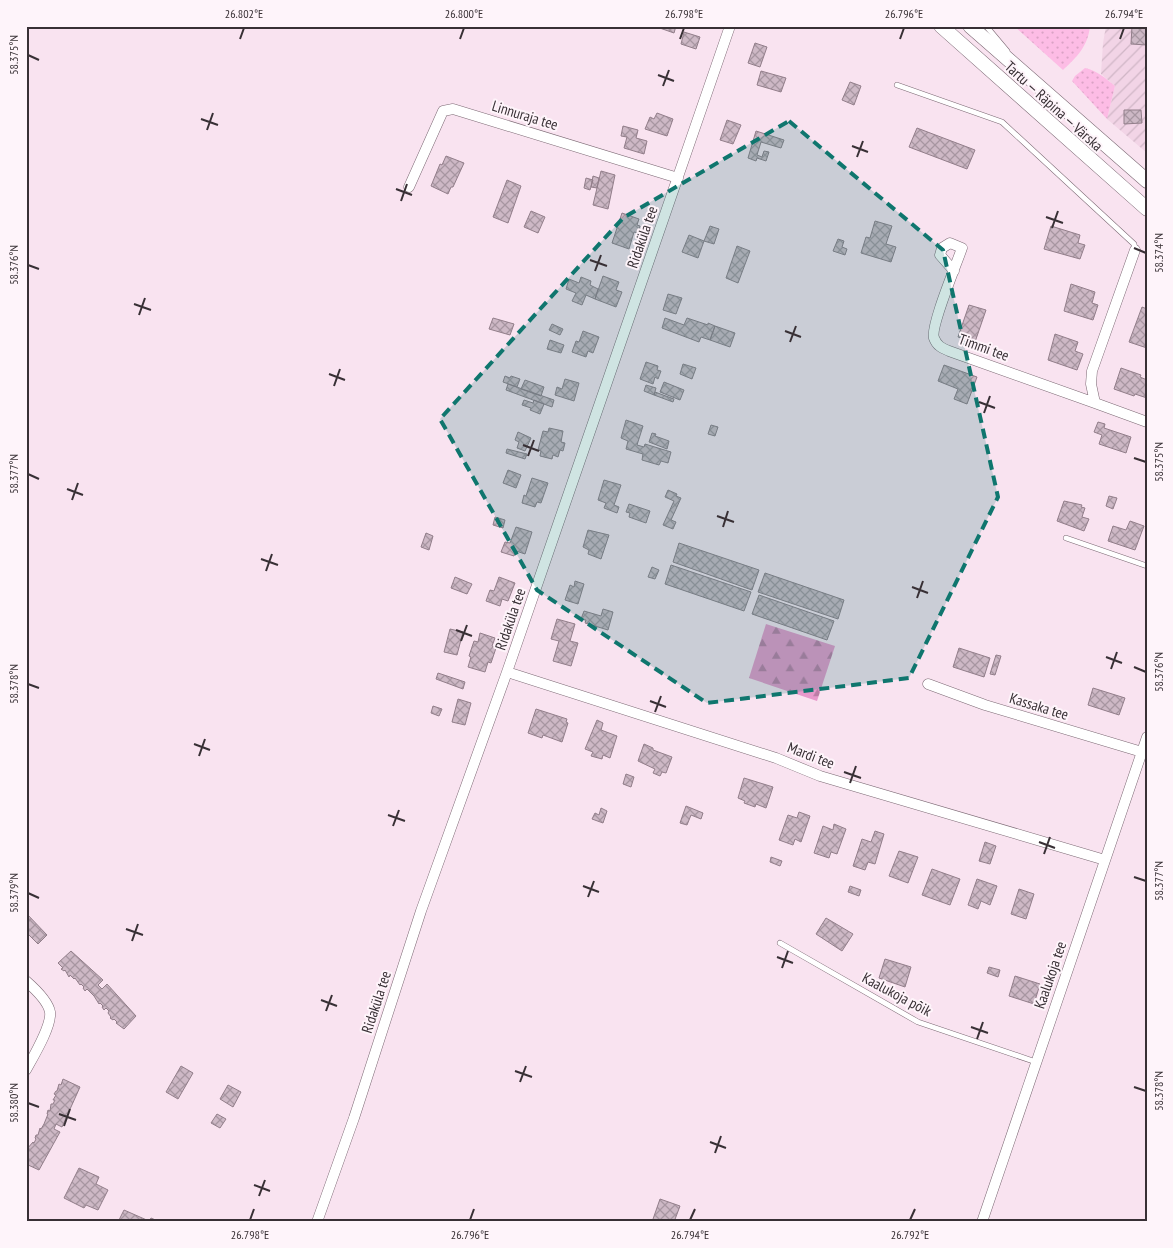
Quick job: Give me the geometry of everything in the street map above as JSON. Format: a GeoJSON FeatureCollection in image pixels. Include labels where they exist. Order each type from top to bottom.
{"type":"FeatureCollection","features":[{"type":"Feature","properties":{"kind":"main road","name":"Tartu — Räpina — Värska"},"geometry":{"type":"LineString","coordinates":[[941,26],[1147,209]]}},
{"type":"Feature","properties":{"kind":"main road","name":"Tartu — Räpina — Värska"},"geometry":{"type":"LineString","coordinates":[[970,26],[1147,181]]}},
{"type":"Feature","properties":{"kind":"street","name":"Ridaküla tee"},"geometry":{"type":"LineString","coordinates":[[317,1222],[354,1118],[421,912],[507,672],[730,26]]}},
{"type":"Feature","properties":{"kind":"street","name":"Linnuraja tee"},"geometry":{"type":"LineString","coordinates":[[409,187],[443,111],[453,109],[678,178]]}},
{"type":"Feature","properties":{"kind":"street"},"geometry":{"type":"LineString","coordinates":[[1095,403],[1091,384],[1092,370],[1135,250]]}},
{"type":"Feature","properties":{"kind":"street","name":"Timmi tee"},"geometry":{"type":"LineString","coordinates":[[954,271],[934,327],[933,337],[938,345],[949,351],[1147,422]]}},
{"type":"Feature","properties":{"kind":"street","name":"Mardi tee"},"geometry":{"type":"LineString","coordinates":[[507,672],[776,758],[820,776],[1105,860]]}},
{"type":"Feature","properties":{"kind":"street","name":"Kassaka tee"},"geometry":{"type":"LineString","coordinates":[[928,684],[985,705],[1142,752]]}},
{"type":"Feature","properties":{"kind":"street","name":"Kaalukoja tee"},"geometry":{"type":"LineString","coordinates":[[982,1222],[1147,737]]}},
{"type":"Feature","properties":{"kind":"street"},"geometry":{"type":"LineString","coordinates":[[26,981],[42,997],[50,1012],[46,1031],[31,1049],[26,1070]]}},
{"type":"Feature","properties":{"kind":"lane"},"geometry":{"type":"LineString","coordinates":[[986,26],[1026,75]]}},
{"type":"Feature","properties":{"kind":"lane"},"geometry":{"type":"LineString","coordinates":[[897,85],[1002,122],[1134,244],[1135,250]]}},
{"type":"Feature","properties":{"kind":"lane"},"geometry":{"type":"LineString","coordinates":[[1066,538],[1147,566]]}},
{"type":"Feature","properties":{"kind":"lane","name":"Kaalukoja põik"},"geometry":{"type":"LineString","coordinates":[[780,943],[918,1022],[1036,1062]]}},
{"type":"Feature","properties":{"kind":"highlighted area"},"geometry":{"type":"Polygon","coordinates":[[[789,121],[943,250],[998,497],[909,678],[707,703],[537,590],[440,419],[623,218],[789,121]]]}},
{"type":"Feature","properties":{"kind":"shaded area"},"geometry":{"type":"Polygon","coordinates":[[[1014,26],[1090,26],[1087,39],[1081,51],[1063,70],[1014,26]]]}},
{"type":"Feature","properties":{"kind":"shaded area"},"geometry":{"type":"Polygon","coordinates":[[[1106,26],[1147,26],[1147,153],[1107,119],[1115,86],[1101,74],[1106,26]]]}},
{"type":"Feature","properties":{"kind":"shaded area"},"geometry":{"type":"Polygon","coordinates":[[[1085,68],[1098,73],[1115,86],[1107,119],[1072,81],[1085,68]]]}},
{"type":"Feature","properties":{"kind":"green space"},"geometry":{"type":"Polygon","coordinates":[[[766,624],[835,646],[817,701],[749,678],[766,624]]]}},
{"type":"Feature","properties":{"kind":"building"},"geometry":{"type":"Polygon","coordinates":[[[654,26],[676,26],[674,33],[654,26]]]}},
{"type":"Feature","properties":{"kind":"building"},"geometry":{"type":"Polygon","coordinates":[[[1132,26],[1147,26],[1147,45],[1131,44],[1132,26]]]}},
{"type":"Feature","properties":{"kind":"building"},"geometry":{"type":"Polygon","coordinates":[[[684,32],[700,37],[696,49],[681,44],[684,32]]]}},
{"type":"Feature","properties":{"kind":"building"},"geometry":{"type":"Polygon","coordinates":[[[755,43],[767,47],[760,67],[748,63],[755,43]]]}},
{"type":"Feature","properties":{"kind":"building"},"geometry":{"type":"Polygon","coordinates":[[[761,71],[786,78],[781,92],[757,85],[761,71]]]}},
{"type":"Feature","properties":{"kind":"building"},"geometry":{"type":"Polygon","coordinates":[[[850,82],[861,86],[854,105],[842,100],[850,82]]]}},
{"type":"Feature","properties":{"kind":"building"},"geometry":{"type":"Polygon","coordinates":[[[1124,110],[1141,110],[1142,123],[1124,124],[1124,110]]]}},
{"type":"Feature","properties":{"kind":"building"},"geometry":{"type":"Polygon","coordinates":[[[657,113],[673,119],[667,136],[645,129],[650,117],[654,119],[657,113]]]}},
{"type":"Feature","properties":{"kind":"building"},"geometry":{"type":"Polygon","coordinates":[[[727,120],[741,125],[733,144],[720,140],[727,120]]]}},
{"type":"Feature","properties":{"kind":"building"},"geometry":{"type":"Polygon","coordinates":[[[623,126],[638,130],[636,138],[647,141],[644,154],[624,148],[627,137],[621,136],[623,126]]]}},
{"type":"Feature","properties":{"kind":"building"},"geometry":{"type":"Polygon","coordinates":[[[917,128],[975,150],[967,169],[909,147],[917,128]]]}},
{"type":"Feature","properties":{"kind":"building"},"geometry":{"type":"Polygon","coordinates":[[[756,131],[784,140],[781,148],[761,142],[757,155],[762,157],[764,151],[769,152],[766,161],[757,158],[756,161],[748,158],[756,131]]]}},
{"type":"Feature","properties":{"kind":"building"},"geometry":{"type":"Polygon","coordinates":[[[446,156],[464,163],[448,194],[431,186],[440,164],[442,165],[446,156]]]}},
{"type":"Feature","properties":{"kind":"building"},"geometry":{"type":"Polygon","coordinates":[[[601,171],[615,175],[608,209],[593,205],[601,171]]]}},
{"type":"Feature","properties":{"kind":"building"},"geometry":{"type":"Polygon","coordinates":[[[593,176],[599,178],[597,188],[591,187],[593,176]]]}},
{"type":"Feature","properties":{"kind":"building"},"geometry":{"type":"Polygon","coordinates":[[[586,178],[593,180],[590,190],[584,188],[586,178]]]}},
{"type":"Feature","properties":{"kind":"building"},"geometry":{"type":"Polygon","coordinates":[[[507,180],[521,186],[508,223],[493,217],[507,180]]]}},
{"type":"Feature","properties":{"kind":"building"},"geometry":{"type":"Polygon","coordinates":[[[531,211],[545,217],[538,233],[524,227],[531,211]]]}},
{"type":"Feature","properties":{"kind":"building"},"geometry":{"type":"Polygon","coordinates":[[[622,213],[639,219],[637,225],[640,226],[638,233],[634,232],[629,249],[612,243],[622,213]]]}},
{"type":"Feature","properties":{"kind":"building"},"geometry":{"type":"Polygon","coordinates":[[[875,221],[892,226],[886,244],[896,247],[891,262],[861,253],[866,237],[870,238],[875,221]]]}},
{"type":"Feature","properties":{"kind":"building"},"geometry":{"type":"Polygon","coordinates":[[[710,226],[719,229],[714,244],[704,241],[710,226]]]}},
{"type":"Feature","properties":{"kind":"building"},"geometry":{"type":"Polygon","coordinates":[[[1051,226],[1080,235],[1078,243],[1085,245],[1080,259],[1044,249],[1051,226]]]}},
{"type":"Feature","properties":{"kind":"building"},"geometry":{"type":"Polygon","coordinates":[[[689,235],[704,241],[698,258],[682,252],[689,235]]]}},
{"type":"Feature","properties":{"kind":"building"},"geometry":{"type":"Polygon","coordinates":[[[838,239],[844,241],[842,247],[847,249],[845,255],[833,251],[838,239]]]}},
{"type":"Feature","properties":{"kind":"building"},"geometry":{"type":"Polygon","coordinates":[[[737,246],[750,251],[738,283],[726,278],[737,246]]]}},
{"type":"Feature","properties":{"kind":"building"},"geometry":{"type":"Polygon","coordinates":[[[603,276],[619,282],[616,290],[622,292],[616,307],[595,299],[603,276]]]}},
{"type":"Feature","properties":{"kind":"building"},"geometry":{"type":"Polygon","coordinates":[[[581,277],[591,281],[590,285],[598,289],[595,299],[586,295],[582,305],[572,301],[576,293],[566,289],[569,279],[579,283],[581,277]]]}},
{"type":"Feature","properties":{"kind":"building"},"geometry":{"type":"Polygon","coordinates":[[[1071,284],[1095,292],[1092,303],[1098,305],[1093,320],[1064,311],[1071,284]]]}},
{"type":"Feature","properties":{"kind":"building"},"geometry":{"type":"Polygon","coordinates":[[[668,294],[682,298],[676,314],[663,310],[668,294]]]}},
{"type":"Feature","properties":{"kind":"building"},"geometry":{"type":"Polygon","coordinates":[[[969,305],[986,310],[975,342],[958,337],[969,305]]]}},
{"type":"Feature","properties":{"kind":"building"},"geometry":{"type":"Polygon","coordinates":[[[1142,307],[1147,309],[1147,348],[1129,342],[1142,307]]]}},
{"type":"Feature","properties":{"kind":"building"},"geometry":{"type":"Polygon","coordinates":[[[493,318],[514,324],[510,335],[489,329],[493,318]]]}},
{"type":"Feature","properties":{"kind":"building"},"geometry":{"type":"Polygon","coordinates":[[[665,318],[684,325],[687,318],[715,326],[710,340],[701,337],[699,342],[662,328],[665,318]]]}},
{"type":"Feature","properties":{"kind":"building"},"geometry":{"type":"Polygon","coordinates":[[[552,324],[563,329],[560,335],[549,330],[552,324]]]}},
{"type":"Feature","properties":{"kind":"building"},"geometry":{"type":"Polygon","coordinates":[[[715,326],[735,333],[730,347],[710,340],[715,326]]]}},
{"type":"Feature","properties":{"kind":"building"},"geometry":{"type":"Polygon","coordinates":[[[583,331],[599,337],[593,353],[588,351],[586,357],[572,352],[576,341],[579,342],[583,331]]]}},
{"type":"Feature","properties":{"kind":"building"},"geometry":{"type":"Polygon","coordinates":[[[1055,334],[1078,342],[1075,351],[1083,354],[1077,370],[1048,360],[1055,334]]]}},
{"type":"Feature","properties":{"kind":"building"},"geometry":{"type":"Polygon","coordinates":[[[550,340],[564,345],[561,353],[547,349],[550,340]]]}},
{"type":"Feature","properties":{"kind":"building"},"geometry":{"type":"Polygon","coordinates":[[[646,362],[658,366],[657,370],[661,371],[658,379],[655,377],[653,384],[640,379],[646,362]]]}},
{"type":"Feature","properties":{"kind":"building"},"geometry":{"type":"Polygon","coordinates":[[[683,364],[696,368],[692,379],[680,374],[683,364]]]}},
{"type":"Feature","properties":{"kind":"building"},"geometry":{"type":"Polygon","coordinates":[[[944,365],[977,377],[967,404],[954,399],[958,389],[938,381],[944,365]]]}},
{"type":"Feature","properties":{"kind":"building"},"geometry":{"type":"Polygon","coordinates":[[[1121,368],[1141,375],[1140,377],[1147,380],[1147,398],[1114,389],[1121,368]]]}},
{"type":"Feature","properties":{"kind":"building"},"geometry":{"type":"Polygon","coordinates":[[[505,376],[520,379],[517,387],[503,382],[505,376]]]}},
{"type":"Feature","properties":{"kind":"building"},"geometry":{"type":"Polygon","coordinates":[[[565,379],[579,383],[574,401],[555,395],[557,387],[562,389],[565,379]]]}},
{"type":"Feature","properties":{"kind":"building"},"geometry":{"type":"Polygon","coordinates":[[[525,380],[544,387],[541,396],[521,389],[525,380]]]}},
{"type":"Feature","properties":{"kind":"building"},"geometry":{"type":"Polygon","coordinates":[[[664,382],[684,390],[680,400],[660,392],[664,382]]]}},
{"type":"Feature","properties":{"kind":"building"},"geometry":{"type":"Polygon","coordinates":[[[508,384],[554,400],[552,407],[506,390],[508,384]]]}},
{"type":"Feature","properties":{"kind":"building"},"geometry":{"type":"Polygon","coordinates":[[[646,385],[656,388],[654,395],[644,391],[646,385]]]}},
{"type":"Feature","properties":{"kind":"building"},"geometry":{"type":"Polygon","coordinates":[[[655,392],[674,399],[673,402],[654,395],[655,392]]]}},
{"type":"Feature","properties":{"kind":"building"},"geometry":{"type":"Polygon","coordinates":[[[524,400],[533,403],[534,400],[544,404],[540,414],[522,405],[524,400]]]}},
{"type":"Feature","properties":{"kind":"building"},"geometry":{"type":"Polygon","coordinates":[[[626,420],[643,426],[637,445],[644,447],[645,444],[671,452],[668,463],[661,461],[659,465],[642,460],[643,454],[626,449],[628,441],[621,438],[626,420]]]}},
{"type":"Feature","properties":{"kind":"building"},"geometry":{"type":"Polygon","coordinates":[[[1098,422],[1105,424],[1104,428],[1131,437],[1126,453],[1099,444],[1102,435],[1094,432],[1098,422]]]}},
{"type":"Feature","properties":{"kind":"building"},"geometry":{"type":"Polygon","coordinates":[[[711,425],[718,427],[715,436],[708,434],[711,425]]]}},
{"type":"Feature","properties":{"kind":"building"},"geometry":{"type":"Polygon","coordinates":[[[549,428],[563,431],[561,442],[565,443],[563,451],[560,450],[558,457],[553,455],[552,459],[540,456],[541,451],[538,450],[543,431],[548,432],[549,428]]]}},
{"type":"Feature","properties":{"kind":"building"},"geometry":{"type":"Polygon","coordinates":[[[518,432],[531,438],[525,451],[517,448],[519,442],[515,440],[518,432]]]}},
{"type":"Feature","properties":{"kind":"building"},"geometry":{"type":"Polygon","coordinates":[[[652,433],[669,441],[667,449],[649,442],[652,433]]]}},
{"type":"Feature","properties":{"kind":"building"},"geometry":{"type":"Polygon","coordinates":[[[507,449],[527,454],[525,459],[506,453],[507,449]]]}},
{"type":"Feature","properties":{"kind":"building"},"geometry":{"type":"Polygon","coordinates":[[[508,470],[521,475],[516,488],[503,483],[508,470]]]}},
{"type":"Feature","properties":{"kind":"building"},"geometry":{"type":"Polygon","coordinates":[[[532,478],[548,483],[541,503],[537,502],[535,507],[522,503],[532,478]]]}},
{"type":"Feature","properties":{"kind":"building"},"geometry":{"type":"Polygon","coordinates":[[[604,480],[621,485],[614,505],[619,507],[617,513],[604,508],[606,503],[598,500],[604,480]]]}},
{"type":"Feature","properties":{"kind":"building"},"geometry":{"type":"Polygon","coordinates":[[[668,490],[681,498],[671,520],[676,522],[673,529],[663,525],[674,501],[665,497],[668,490]]]}},
{"type":"Feature","properties":{"kind":"building"},"geometry":{"type":"Polygon","coordinates":[[[1109,496],[1117,498],[1113,509],[1106,506],[1109,496]]]}},
{"type":"Feature","properties":{"kind":"building"},"geometry":{"type":"Polygon","coordinates":[[[1064,501],[1082,505],[1081,507],[1085,508],[1082,517],[1089,519],[1084,531],[1057,521],[1064,501]]]}},
{"type":"Feature","properties":{"kind":"building"},"geometry":{"type":"Polygon","coordinates":[[[629,504],[650,511],[646,523],[629,517],[630,513],[626,512],[629,504]]]}},
{"type":"Feature","properties":{"kind":"building"},"geometry":{"type":"Polygon","coordinates":[[[495,517],[505,520],[503,528],[493,525],[495,517]]]}},
{"type":"Feature","properties":{"kind":"building"},"geometry":{"type":"Polygon","coordinates":[[[1130,521],[1144,526],[1135,550],[1108,541],[1113,526],[1126,530],[1130,521]]]}},
{"type":"Feature","properties":{"kind":"building"},"geometry":{"type":"Polygon","coordinates":[[[516,527],[532,532],[525,554],[516,551],[514,556],[501,552],[505,542],[510,543],[516,527]]]}},
{"type":"Feature","properties":{"kind":"building"},"geometry":{"type":"Polygon","coordinates":[[[588,530],[609,535],[601,559],[588,554],[589,550],[583,547],[588,530]]]}},
{"type":"Feature","properties":{"kind":"building"},"geometry":{"type":"Polygon","coordinates":[[[426,533],[433,536],[429,550],[421,547],[426,533]]]}},
{"type":"Feature","properties":{"kind":"building"},"geometry":{"type":"Polygon","coordinates":[[[679,543],[759,570],[752,590],[673,562],[679,543]]]}},
{"type":"Feature","properties":{"kind":"building"},"geometry":{"type":"Polygon","coordinates":[[[671,565],[751,592],[744,611],[665,584],[671,565]]]}},
{"type":"Feature","properties":{"kind":"building"},"geometry":{"type":"Polygon","coordinates":[[[652,567],[659,570],[655,579],[648,577],[652,567]]]}},
{"type":"Feature","properties":{"kind":"building"},"geometry":{"type":"Polygon","coordinates":[[[765,573],[844,600],[838,619],[758,592],[765,573]]]}},
{"type":"Feature","properties":{"kind":"building"},"geometry":{"type":"Polygon","coordinates":[[[455,577],[472,584],[467,594],[451,588],[455,577]]]}},
{"type":"Feature","properties":{"kind":"building"},"geometry":{"type":"Polygon","coordinates":[[[499,577],[515,583],[508,601],[502,599],[500,606],[486,601],[490,590],[494,591],[499,577]]]}},
{"type":"Feature","properties":{"kind":"building"},"geometry":{"type":"Polygon","coordinates":[[[575,581],[584,584],[578,604],[565,600],[570,585],[574,587],[575,581]]]}},
{"type":"Feature","properties":{"kind":"building"},"geometry":{"type":"Polygon","coordinates":[[[759,595],[834,621],[827,640],[752,614],[759,595]]]}},
{"type":"Feature","properties":{"kind":"building"},"geometry":{"type":"Polygon","coordinates":[[[603,609],[613,612],[608,630],[585,623],[586,620],[581,619],[584,611],[601,616],[603,609]]]}},
{"type":"Feature","properties":{"kind":"building"},"geometry":{"type":"Polygon","coordinates":[[[557,619],[575,624],[570,641],[578,643],[571,666],[553,661],[559,641],[551,639],[557,619]]]}},
{"type":"Feature","properties":{"kind":"building"},"geometry":{"type":"Polygon","coordinates":[[[450,629],[463,632],[457,655],[444,652],[450,629]]]}},
{"type":"Feature","properties":{"kind":"building"},"geometry":{"type":"Polygon","coordinates":[[[480,633],[495,638],[492,646],[496,648],[491,663],[488,662],[485,672],[468,667],[474,641],[478,642],[480,633]]]}},
{"type":"Feature","properties":{"kind":"building"},"geometry":{"type":"Polygon","coordinates":[[[959,648],[990,658],[984,677],[953,667],[959,648]]]}},
{"type":"Feature","properties":{"kind":"building"},"geometry":{"type":"Polygon","coordinates":[[[996,655],[1001,656],[995,675],[990,674],[996,655]]]}},
{"type":"Feature","properties":{"kind":"building"},"geometry":{"type":"Polygon","coordinates":[[[438,673],[465,682],[463,689],[436,679],[438,673]]]}},
{"type":"Feature","properties":{"kind":"building"},"geometry":{"type":"Polygon","coordinates":[[[1093,688],[1125,698],[1119,715],[1088,705],[1093,688]]]}},
{"type":"Feature","properties":{"kind":"building"},"geometry":{"type":"Polygon","coordinates":[[[458,699],[471,703],[465,725],[452,722],[458,699]]]}},
{"type":"Feature","properties":{"kind":"building"},"geometry":{"type":"Polygon","coordinates":[[[433,706],[442,709],[439,716],[431,713],[433,706]]]}},
{"type":"Feature","properties":{"kind":"building"},"geometry":{"type":"Polygon","coordinates":[[[536,709],[567,719],[566,722],[568,723],[562,742],[543,735],[542,738],[528,733],[536,709]]]}},
{"type":"Feature","properties":{"kind":"building"},"geometry":{"type":"Polygon","coordinates":[[[597,720],[603,723],[601,730],[617,736],[610,758],[603,755],[602,759],[591,756],[593,752],[585,749],[597,720]]]}},
{"type":"Feature","properties":{"kind":"building"},"geometry":{"type":"Polygon","coordinates":[[[644,744],[653,748],[653,750],[672,757],[666,773],[662,772],[660,776],[653,773],[655,769],[638,761],[644,744]]]}},
{"type":"Feature","properties":{"kind":"building"},"geometry":{"type":"Polygon","coordinates":[[[626,774],[634,777],[631,787],[623,784],[626,774]]]}},
{"type":"Feature","properties":{"kind":"building"},"geometry":{"type":"Polygon","coordinates":[[[744,778],[773,787],[766,808],[756,804],[755,807],[744,803],[745,801],[738,798],[744,778]]]}},
{"type":"Feature","properties":{"kind":"building"},"geometry":{"type":"Polygon","coordinates":[[[686,806],[703,813],[701,819],[691,815],[687,825],[680,823],[686,806]]]}},
{"type":"Feature","properties":{"kind":"building"},"geometry":{"type":"Polygon","coordinates":[[[601,808],[607,811],[603,823],[592,819],[595,813],[599,815],[601,808]]]}},
{"type":"Feature","properties":{"kind":"building"},"geometry":{"type":"Polygon","coordinates":[[[799,812],[810,816],[801,842],[795,839],[793,845],[779,840],[788,815],[797,818],[799,812]]]}},
{"type":"Feature","properties":{"kind":"building"},"geometry":{"type":"Polygon","coordinates":[[[834,824],[846,829],[837,854],[831,852],[829,858],[814,853],[823,826],[833,830],[834,824]]]}},
{"type":"Feature","properties":{"kind":"building"},"geometry":{"type":"Polygon","coordinates":[[[875,831],[884,834],[875,864],[868,862],[865,870],[853,866],[862,839],[871,842],[875,831]]]}},
{"type":"Feature","properties":{"kind":"building"},"geometry":{"type":"Polygon","coordinates":[[[985,842],[996,846],[990,864],[979,861],[985,842]]]}},
{"type":"Feature","properties":{"kind":"building"},"geometry":{"type":"Polygon","coordinates":[[[899,851],[918,857],[908,883],[889,876],[899,851]]]}},
{"type":"Feature","properties":{"kind":"building"},"geometry":{"type":"Polygon","coordinates":[[[771,857],[782,861],[780,866],[770,862],[771,857]]]}},
{"type":"Feature","properties":{"kind":"building"},"geometry":{"type":"Polygon","coordinates":[[[932,869],[960,879],[950,905],[922,895],[932,869]]]}},
{"type":"Feature","properties":{"kind":"building"},"geometry":{"type":"Polygon","coordinates":[[[977,879],[997,886],[990,905],[981,901],[978,909],[968,905],[977,879]]]}},
{"type":"Feature","properties":{"kind":"building"},"geometry":{"type":"Polygon","coordinates":[[[850,886],[861,890],[859,896],[848,892],[850,886]]]}},
{"type":"Feature","properties":{"kind":"building"},"geometry":{"type":"Polygon","coordinates":[[[1019,889],[1034,894],[1026,919],[1011,914],[1019,889]]]}},
{"type":"Feature","properties":{"kind":"building"},"geometry":{"type":"Polygon","coordinates":[[[26,913],[47,935],[38,944],[26,932],[26,913]]]}},
{"type":"Feature","properties":{"kind":"building"},"geometry":{"type":"Polygon","coordinates":[[[826,918],[853,934],[842,951],[816,934],[826,918]]]}},
{"type":"Feature","properties":{"kind":"building"},"geometry":{"type":"Polygon","coordinates":[[[71,951],[103,980],[98,985],[102,989],[107,984],[136,1016],[124,1029],[114,1019],[110,1018],[109,1011],[106,1008],[104,1010],[103,1006],[99,1004],[87,989],[85,991],[84,987],[75,978],[70,975],[69,977],[65,970],[61,969],[63,968],[58,963],[71,951]]]}},
{"type":"Feature","properties":{"kind":"building"},"geometry":{"type":"Polygon","coordinates":[[[885,959],[911,967],[905,987],[879,978],[885,959]]]}},
{"type":"Feature","properties":{"kind":"building"},"geometry":{"type":"Polygon","coordinates":[[[989,967],[1000,970],[998,977],[987,973],[989,967]]]}},
{"type":"Feature","properties":{"kind":"building"},"geometry":{"type":"Polygon","coordinates":[[[1015,976],[1040,984],[1034,1004],[1009,996],[1015,976]]]}},
{"type":"Feature","properties":{"kind":"building"},"geometry":{"type":"Polygon","coordinates":[[[181,1066],[193,1073],[178,1099],[166,1092],[181,1066]]]}},
{"type":"Feature","properties":{"kind":"building"},"geometry":{"type":"Polygon","coordinates":[[[63,1079],[80,1087],[62,1127],[56,1124],[54,1129],[60,1132],[39,1170],[26,1164],[26,1153],[29,1150],[27,1149],[34,1143],[36,1135],[38,1135],[40,1128],[44,1124],[48,1110],[50,1111],[51,1104],[55,1100],[53,1100],[56,1095],[54,1094],[63,1079]]]}},
{"type":"Feature","properties":{"kind":"building"},"geometry":{"type":"Polygon","coordinates":[[[228,1085],[241,1092],[233,1107],[220,1099],[228,1085]]]}},
{"type":"Feature","properties":{"kind":"building"},"geometry":{"type":"Polygon","coordinates":[[[217,1114],[226,1119],[220,1128],[211,1123],[217,1114]]]}},
{"type":"Feature","properties":{"kind":"building"},"geometry":{"type":"Polygon","coordinates":[[[79,1168],[99,1177],[96,1184],[108,1190],[98,1210],[86,1205],[84,1208],[64,1198],[79,1168]]]}},
{"type":"Feature","properties":{"kind":"building"},"geometry":{"type":"Polygon","coordinates":[[[660,1199],[680,1206],[674,1222],[652,1222],[660,1199]]]}},
{"type":"Feature","properties":{"kind":"building"},"geometry":{"type":"Polygon","coordinates":[[[124,1210],[149,1221],[151,1218],[160,1222],[118,1222],[124,1210]]]}}]}
